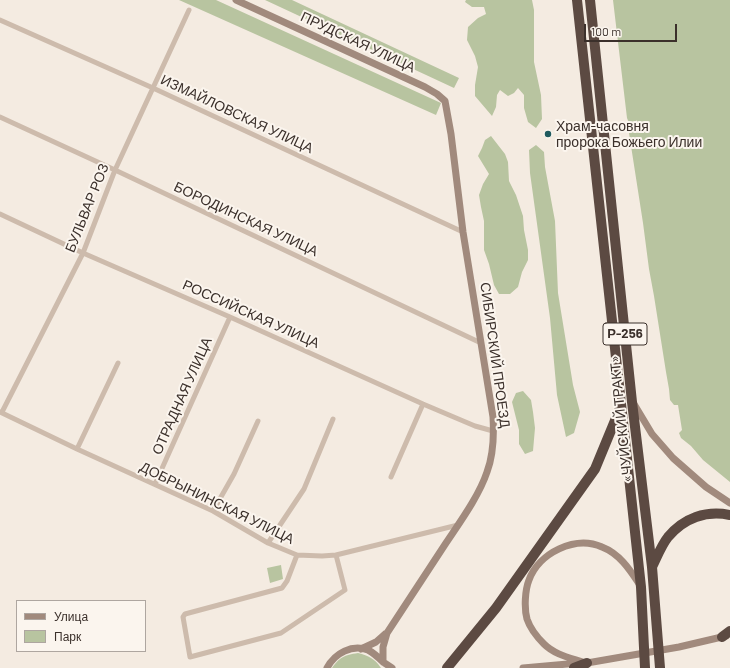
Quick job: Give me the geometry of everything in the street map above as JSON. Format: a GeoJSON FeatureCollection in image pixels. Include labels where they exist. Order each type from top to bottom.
{"type":"FeatureCollection","features":[{"type":"Feature","properties":{"kind":"highway","name":"«ЧУЙСКИЙ ТРАКТ»"},"geometry":{"type":"LineString","coordinates":[[577,0],[641,587],[645,668]]}},
{"type":"Feature","properties":{"kind":"highway","name":"«ЧУЙСКИЙ ТРАКТ»"},"geometry":{"type":"LineString","coordinates":[[590,0],[632,402],[652,567],[660,668]]}},
{"type":"Feature","properties":{"kind":"highway"},"geometry":{"type":"LineString","coordinates":[[447,668],[496,608],[595,469],[622,404]]}},
{"type":"Feature","properties":{"kind":"highway"},"geometry":{"type":"LineString","coordinates":[[652,567],[668,537],[685,522],[704,514],[730,515]]}},
{"type":"Feature","properties":{"kind":"highway"},"geometry":{"type":"LineString","coordinates":[[574,668],[586,663]]}},
{"type":"Feature","properties":{"kind":"street","name":"ПРУДСКАЯ УЛИЦА"},"geometry":{"type":"LineString","coordinates":[[236,0],[425,87],[437,94],[445,102]]}},
{"type":"Feature","properties":{"kind":"street","name":"БУЛЬВАР РОЗ"},"geometry":{"type":"LineString","coordinates":[[1,412],[83,253],[115,170],[189,10]]}},
{"type":"Feature","properties":{"kind":"street","name":"ИЗМАЙЛОВСКАЯ УЛИЦА"},"geometry":{"type":"LineString","coordinates":[[0,20],[153,88],[463,232]]}},
{"type":"Feature","properties":{"kind":"street","name":"СИБИРСКИЙ ПРОЕЗД"},"geometry":{"type":"LineString","coordinates":[[384,665],[383,647],[387,633],[481,488],[488,471],[491,458],[494,431],[463,232],[451,134],[445,102]]}},
{"type":"Feature","properties":{"kind":"street","name":"БОРОДИНСКАЯ УЛИЦА"},"geometry":{"type":"LineString","coordinates":[[0,117],[481,343]]}},
{"type":"Feature","properties":{"kind":"street","name":"РОССИЙСКАЯ УЛИЦА"},"geometry":{"type":"LineString","coordinates":[[0,214],[83,253],[423,404],[475,426],[494,431]]}},
{"type":"Feature","properties":{"kind":"street","name":"ОТРАДНАЯ УЛИЦА"},"geometry":{"type":"LineString","coordinates":[[155,484],[230,317]]}},
{"type":"Feature","properties":{"kind":"street"},"geometry":{"type":"LineString","coordinates":[[77,449],[118,363]]}},
{"type":"Feature","properties":{"kind":"street"},"geometry":{"type":"LineString","coordinates":[[632,402],[652,434],[673,458],[706,487],[730,503]]}},
{"type":"Feature","properties":{"kind":"street"},"geometry":{"type":"LineString","coordinates":[[391,477],[423,404]]}},
{"type":"Feature","properties":{"kind":"street","name":"ДОБРЫНИНСКАЯ УЛИЦА"},"geometry":{"type":"LineString","coordinates":[[1,412],[77,449],[213,511],[268,543],[297,555],[336,555],[458,525]]}},
{"type":"Feature","properties":{"kind":"street"},"geometry":{"type":"LineString","coordinates":[[268,543],[304,489],[333,419]]}},
{"type":"Feature","properties":{"kind":"street"},"geometry":{"type":"LineString","coordinates":[[213,511],[234,474],[258,421]]}},
{"type":"Feature","properties":{"kind":"street"},"geometry":{"type":"LineString","coordinates":[[586,663],[560,655],[544,645],[533,632],[527,619],[525,603],[529,578],[535,569],[543,559],[562,548],[580,543],[596,544],[612,552],[621,559],[629,568],[641,587]]}},
{"type":"Feature","properties":{"kind":"street"},"geometry":{"type":"LineString","coordinates":[[297,555],[287,582],[282,588],[185,614],[183,618],[190,657],[281,633],[345,590],[336,555]]}},
{"type":"Feature","properties":{"kind":"street","name":"СИБИРСКИЙ ПРОЕЗД"},"geometry":{"type":"LineString","coordinates":[[327,668],[334,658],[340,653],[346,650],[361,649],[376,642],[387,633]]}},
{"type":"Feature","properties":{"kind":"street"},"geometry":{"type":"LineString","coordinates":[[523,668],[586,663],[679,647],[728,636]]}},
{"type":"Feature","properties":{"kind":"street"},"geometry":{"type":"LineString","coordinates":[[361,649],[374,653],[384,665],[392,668]]}},
{"type":"Feature","properties":{"kind":"green space"},"geometry":{"type":"Polygon","coordinates":[[[179,0],[216,0],[441,103],[436,115],[179,0]]]}},
{"type":"Feature","properties":{"kind":"green space"},"geometry":{"type":"Polygon","coordinates":[[[265,0],[292,0],[459,78],[454,88],[265,0]]]}},
{"type":"Feature","properties":{"kind":"green space"},"geometry":{"type":"Polygon","coordinates":[[[466,0],[532,0],[534,10],[534,62],[541,95],[542,119],[536,128],[528,122],[524,108],[524,95],[518,88],[514,93],[508,96],[500,90],[497,95],[496,107],[492,116],[475,96],[478,67],[475,56],[467,40],[468,27],[478,18],[486,14],[484,7],[472,7],[465,2],[466,0]]]}},
{"type":"Feature","properties":{"kind":"green space"},"geometry":{"type":"Polygon","coordinates":[[[613,0],[730,0],[730,482],[703,460],[691,446],[681,438],[679,433],[682,430],[678,405],[674,405],[670,400],[629,133],[635,131],[638,133],[637,120],[634,124],[629,123],[627,118],[613,0]]]}},
{"type":"Feature","properties":{"kind":"green space"},"geometry":{"type":"Polygon","coordinates":[[[491,136],[505,154],[508,162],[509,181],[516,195],[523,216],[528,250],[528,260],[522,272],[518,287],[510,294],[499,294],[494,285],[484,250],[484,221],[479,195],[489,174],[478,156],[485,140],[491,136]]]}},
{"type":"Feature","properties":{"kind":"green space"},"geometry":{"type":"Polygon","coordinates":[[[536,145],[544,152],[545,167],[555,221],[558,293],[573,385],[580,412],[574,433],[566,437],[557,395],[550,318],[530,173],[529,150],[536,145]]]}},
{"type":"Feature","properties":{"kind":"green space"},"geometry":{"type":"Polygon","coordinates":[[[523,391],[531,400],[535,428],[533,451],[525,454],[519,444],[519,430],[512,402],[516,393],[523,391]]]}},
{"type":"Feature","properties":{"kind":"green space"},"geometry":{"type":"Polygon","coordinates":[[[281,565],[283,579],[270,583],[267,568],[281,565]]]}},
{"type":"Feature","properties":{"kind":"green space"},"geometry":{"type":"Polygon","coordinates":[[[358,653],[371,658],[381,668],[332,668],[337,661],[343,657],[358,653]]]}},
{"type":"Feature","properties":{"kind":"place","name":"Храм-часовня пророка Божьего Илии"},"geometry":{"type":"Point","coordinates":[548,134]}}]}
